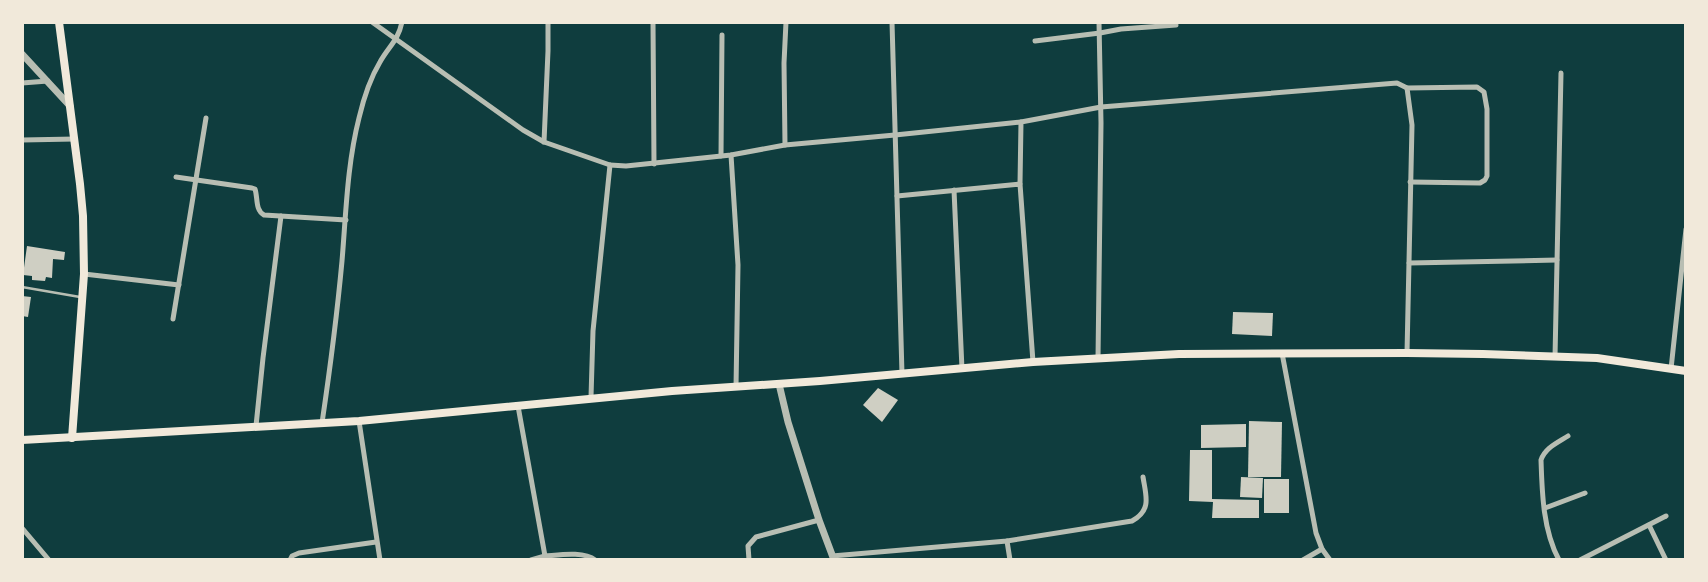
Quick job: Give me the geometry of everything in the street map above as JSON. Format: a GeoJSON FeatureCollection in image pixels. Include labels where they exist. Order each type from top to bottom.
{"type":"FeatureCollection","features":[{"type":"Feature","properties":{"kind":"main road"},"geometry":{"type":"LineString","coordinates":[[59,22],[83,216],[84,274],[72,438]]}},
{"type":"Feature","properties":{"kind":"main road"},"geometry":{"type":"LineString","coordinates":[[22,440],[358,421],[591,398],[1033,362],[1180,354],[1407,353],[1598,358],[1686,371]]}},
{"type":"Feature","properties":{"kind":"street"},"geometry":{"type":"LineString","coordinates":[[372,22],[512,124],[544,142],[610,165],[654,164],[721,156],[785,145],[1021,122],[1101,107],[1397,83],[1407,88],[1477,88],[1484,92],[1487,109],[1487,176],[1485,180],[1480,183],[1410,182]]}},
{"type":"Feature","properties":{"kind":"street"},"geometry":{"type":"LineString","coordinates":[[322,423],[332,354],[346,220],[348,181],[359,117],[380,62],[397,39],[402,22]]}},
{"type":"Feature","properties":{"kind":"street"},"geometry":{"type":"LineString","coordinates":[[544,142],[548,22]]}},
{"type":"Feature","properties":{"kind":"street"},"geometry":{"type":"LineString","coordinates":[[653,22],[654,164]]}},
{"type":"Feature","properties":{"kind":"street"},"geometry":{"type":"LineString","coordinates":[[785,145],[784,63],[786,22]]}},
{"type":"Feature","properties":{"kind":"street"},"geometry":{"type":"LineString","coordinates":[[892,22],[902,374]]}},
{"type":"Feature","properties":{"kind":"street"},"geometry":{"type":"LineString","coordinates":[[1098,359],[1101,107],[1099,22]]}},
{"type":"Feature","properties":{"kind":"street"},"geometry":{"type":"LineString","coordinates":[[1036,41],[1121,29],[1176,25]]}},
{"type":"Feature","properties":{"kind":"street"},"geometry":{"type":"LineString","coordinates":[[721,156],[722,35]]}},
{"type":"Feature","properties":{"kind":"street"},"geometry":{"type":"LineString","coordinates":[[22,54],[70,106]]}},
{"type":"Feature","properties":{"kind":"street"},"geometry":{"type":"LineString","coordinates":[[1555,357],[1561,73]]}},
{"type":"Feature","properties":{"kind":"street"},"geometry":{"type":"LineString","coordinates":[[22,82],[48,81]]}},
{"type":"Feature","properties":{"kind":"street"},"geometry":{"type":"LineString","coordinates":[[1407,88],[1412,125],[1407,353]]}},
{"type":"Feature","properties":{"kind":"street"},"geometry":{"type":"LineString","coordinates":[[173,319],[206,118]]}},
{"type":"Feature","properties":{"kind":"street"},"geometry":{"type":"LineString","coordinates":[[1021,122],[1020,184],[1033,362]]}},
{"type":"Feature","properties":{"kind":"street"},"geometry":{"type":"LineString","coordinates":[[22,140],[74,139]]}},
{"type":"Feature","properties":{"kind":"street"},"geometry":{"type":"LineString","coordinates":[[731,154],[738,265],[736,387]]}},
{"type":"Feature","properties":{"kind":"street"},"geometry":{"type":"LineString","coordinates":[[591,398],[592,331],[610,165]]}},
{"type":"Feature","properties":{"kind":"street"},"geometry":{"type":"LineString","coordinates":[[176,177],[255,189],[260,213],[264,215],[346,220]]}},
{"type":"Feature","properties":{"kind":"street"},"geometry":{"type":"LineString","coordinates":[[896,196],[1020,184]]}},
{"type":"Feature","properties":{"kind":"street"},"geometry":{"type":"LineString","coordinates":[[954,190],[962,369]]}},
{"type":"Feature","properties":{"kind":"street"},"geometry":{"type":"LineString","coordinates":[[256,426],[262,358],[281,216]]}},
{"type":"Feature","properties":{"kind":"street"},"geometry":{"type":"LineString","coordinates":[[1671,369],[1686,229]]}},
{"type":"Feature","properties":{"kind":"street"},"geometry":{"type":"LineString","coordinates":[[1408,263],[1557,260]]}},
{"type":"Feature","properties":{"kind":"street"},"geometry":{"type":"LineString","coordinates":[[84,274],[179,285]]}},
{"type":"Feature","properties":{"kind":"street"},"geometry":{"type":"LineString","coordinates":[[1282,353],[1316,533],[1322,549],[1330,560]]}},
{"type":"Feature","properties":{"kind":"street"},"geometry":{"type":"LineString","coordinates":[[779,384],[788,422],[833,558],[1007,541],[1132,521],[1141,516],[1147,502],[1143,477]]}},
{"type":"Feature","properties":{"kind":"street"},"geometry":{"type":"LineString","coordinates":[[518,406],[545,556]]}},
{"type":"Feature","properties":{"kind":"street"},"geometry":{"type":"LineString","coordinates":[[358,421],[380,560]]}},
{"type":"Feature","properties":{"kind":"street"},"geometry":{"type":"LineString","coordinates":[[1559,560],[1549,534],[1541,475],[1541,460],[1546,450],[1568,436]]}},
{"type":"Feature","properties":{"kind":"street"},"geometry":{"type":"LineString","coordinates":[[1545,508],[1585,493]]}},
{"type":"Feature","properties":{"kind":"street"},"geometry":{"type":"LineString","coordinates":[[1580,560],[1666,516]]}},
{"type":"Feature","properties":{"kind":"street"},"geometry":{"type":"LineString","coordinates":[[749,560],[748,546],[756,536],[819,520]]}},
{"type":"Feature","properties":{"kind":"street"},"geometry":{"type":"LineString","coordinates":[[1649,525],[1666,560]]}},
{"type":"Feature","properties":{"kind":"street"},"geometry":{"type":"LineString","coordinates":[[22,528],[49,560]]}},
{"type":"Feature","properties":{"kind":"street"},"geometry":{"type":"LineString","coordinates":[[1007,541],[1010,560]]}},
{"type":"Feature","properties":{"kind":"street"},"geometry":{"type":"LineString","coordinates":[[290,560],[292,556],[299,553],[376,542]]}},
{"type":"Feature","properties":{"kind":"street"},"geometry":{"type":"LineString","coordinates":[[1303,560],[1322,549]]}},
{"type":"Feature","properties":{"kind":"street"},"geometry":{"type":"LineString","coordinates":[[531,560],[564,554],[588,556],[595,560]]}},
{"type":"Feature","properties":{"kind":"lane"},"geometry":{"type":"LineString","coordinates":[[22,287],[82,297]]}},
{"type":"Feature","properties":{"kind":"building"},"geometry":{"type":"Polygon","coordinates":[[[27,246],[65,252],[64,260],[53,259],[52,278],[46,277],[45,281],[32,280],[32,276],[23,275],[27,246]]]}},
{"type":"Feature","properties":{"kind":"building"},"geometry":{"type":"Polygon","coordinates":[[[22,296],[31,297],[28,317],[22,316],[22,296]]]}},
{"type":"Feature","properties":{"kind":"building"},"geometry":{"type":"Polygon","coordinates":[[[1233,312],[1273,313],[1272,336],[1232,334],[1233,312]]]}},
{"type":"Feature","properties":{"kind":"building"},"geometry":{"type":"Polygon","coordinates":[[[878,388],[898,400],[882,422],[863,405],[878,388]]]}},
{"type":"Feature","properties":{"kind":"building"},"geometry":{"type":"Polygon","coordinates":[[[1249,421],[1282,422],[1281,477],[1248,477],[1249,421]]]}},
{"type":"Feature","properties":{"kind":"building"},"geometry":{"type":"Polygon","coordinates":[[[1246,424],[1246,447],[1201,448],[1201,425],[1246,424]]]}},
{"type":"Feature","properties":{"kind":"building"},"geometry":{"type":"Polygon","coordinates":[[[1190,450],[1212,450],[1212,499],[1259,500],[1259,518],[1212,518],[1213,502],[1189,501],[1190,450]]]}},
{"type":"Feature","properties":{"kind":"building"},"geometry":{"type":"Polygon","coordinates":[[[1241,477],[1263,478],[1262,498],[1240,497],[1241,477]]]}},
{"type":"Feature","properties":{"kind":"building"},"geometry":{"type":"Polygon","coordinates":[[[1264,479],[1289,479],[1289,513],[1264,513],[1264,479]]]}}]}
